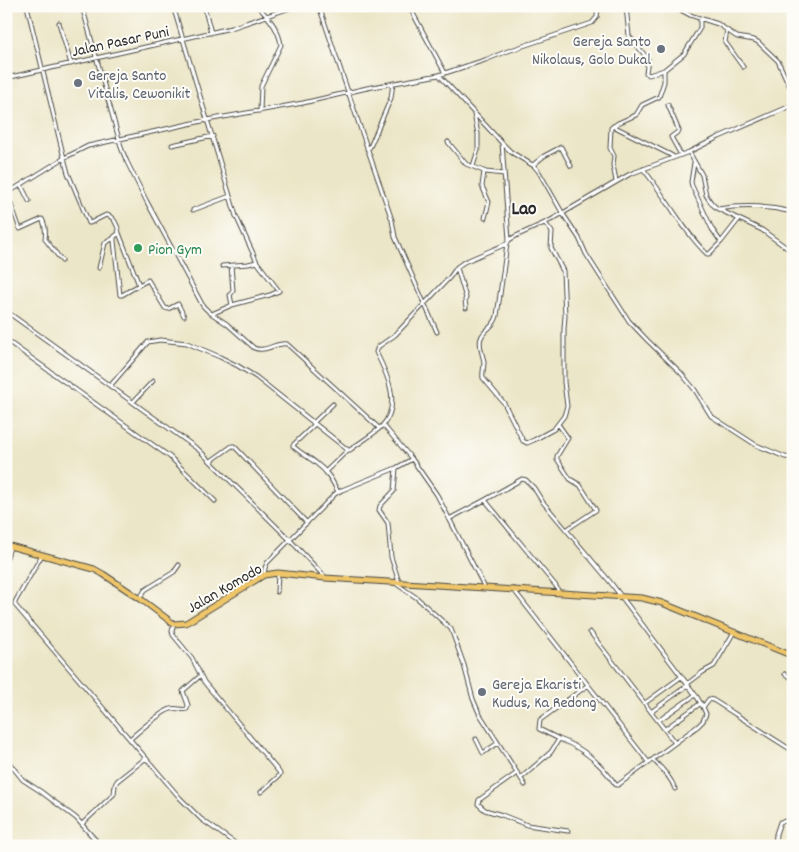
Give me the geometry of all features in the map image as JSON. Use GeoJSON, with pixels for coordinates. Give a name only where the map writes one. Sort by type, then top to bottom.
{"type":"FeatureCollection","features":[{"type":"Feature","properties":{"kind":"highway","name":"Jalan Komodo"},"geometry":{"type":"LineString","coordinates":[[8,545],[99,571],[174,624],[183,624],[190,621],[264,575],[278,573],[325,578],[638,597],[650,599],[793,656]]}},
{"type":"Feature","properties":{"kind":"street"},"geometry":{"type":"LineString","coordinates":[[6,8],[12,6]]}},
{"type":"Feature","properties":{"kind":"street"},"geometry":{"type":"LineString","coordinates":[[27,6],[68,173],[89,223],[102,217],[109,216],[113,219],[139,285]]}},
{"type":"Feature","properties":{"kind":"street"},"geometry":{"type":"LineString","coordinates":[[82,6],[127,162],[203,306],[210,312],[215,313],[254,348],[263,350],[287,344],[379,428]]}},
{"type":"Feature","properties":{"kind":"street"},"geometry":{"type":"LineString","coordinates":[[172,6],[236,216],[257,262],[279,291],[248,302],[232,305],[215,313]]}},
{"type":"Feature","properties":{"kind":"street"},"geometry":{"type":"LineString","coordinates":[[204,6],[211,33]]}},
{"type":"Feature","properties":{"kind":"street"},"geometry":{"type":"LineString","coordinates":[[258,6],[276,28],[281,45],[260,86],[260,110]]}},
{"type":"Feature","properties":{"kind":"street","name":"Jalan Pasar Puni"},"geometry":{"type":"LineString","coordinates":[[6,77],[183,40],[231,28],[296,6]]}},
{"type":"Feature","properties":{"kind":"street"},"geometry":{"type":"LineString","coordinates":[[319,6],[392,220],[397,242],[437,332]]}},
{"type":"Feature","properties":{"kind":"street"},"geometry":{"type":"LineString","coordinates":[[409,6],[445,73]]}},
{"type":"Feature","properties":{"kind":"street"},"geometry":{"type":"LineString","coordinates":[[62,262],[46,240],[45,224],[42,219],[20,228],[7,194],[64,158],[88,146],[207,120],[439,75],[592,23],[597,17],[598,6]]}},
{"type":"Feature","properties":{"kind":"street"},"geometry":{"type":"LineString","coordinates":[[626,6],[629,35],[648,59],[647,74],[650,75],[664,70],[685,52],[700,28],[700,18]]}},
{"type":"Feature","properties":{"kind":"street"},"geometry":{"type":"LineString","coordinates":[[673,6],[690,15],[714,21],[737,37],[756,41],[773,56],[780,66],[793,94]]}},
{"type":"Feature","properties":{"kind":"street"},"geometry":{"type":"LineString","coordinates":[[59,22],[70,64]]}},
{"type":"Feature","properties":{"kind":"street"},"geometry":{"type":"LineString","coordinates":[[6,29],[8,37]]}},
{"type":"Feature","properties":{"kind":"street"},"geometry":{"type":"LineString","coordinates":[[727,30],[725,42],[743,67]]}},
{"type":"Feature","properties":{"kind":"street"},"geometry":{"type":"LineString","coordinates":[[616,181],[613,164],[614,156],[610,148],[611,128],[636,115],[642,105],[658,98],[664,82],[664,70]]}},
{"type":"Feature","properties":{"kind":"street"},"geometry":{"type":"LineString","coordinates":[[439,75],[511,152],[533,165],[539,172],[579,238],[586,254],[629,321],[681,373],[695,390],[711,416],[756,445],[785,457],[793,458]]}},
{"type":"Feature","properties":{"kind":"street"},"geometry":{"type":"LineString","coordinates":[[367,149],[370,147],[391,96],[393,83]]}},
{"type":"Feature","properties":{"kind":"street"},"geometry":{"type":"LineString","coordinates":[[668,105],[678,131],[671,137],[681,155]]}},
{"type":"Feature","properties":{"kind":"street"},"geometry":{"type":"LineString","coordinates":[[326,471],[348,450],[352,449],[383,425],[390,408],[392,397],[388,379],[376,349],[395,335],[450,277],[457,267],[563,214],[630,174],[689,152],[719,136],[793,105]]}},
{"type":"Feature","properties":{"kind":"street"},"geometry":{"type":"LineString","coordinates":[[473,167],[478,150],[478,135],[474,113]]}},
{"type":"Feature","properties":{"kind":"street"},"geometry":{"type":"LineString","coordinates":[[613,126],[674,157]]}},
{"type":"Feature","properties":{"kind":"street"},"geometry":{"type":"LineString","coordinates":[[172,145],[213,136]]}},
{"type":"Feature","properties":{"kind":"street"},"geometry":{"type":"LineString","coordinates":[[448,142],[463,160],[473,167],[484,172],[504,174]]}},
{"type":"Feature","properties":{"kind":"street"},"geometry":{"type":"LineString","coordinates":[[502,143],[508,242],[497,316],[494,325],[480,339],[484,364],[483,376],[504,403],[524,442],[527,443],[559,426],[567,406],[564,382],[564,271],[551,248],[552,232],[545,223]]}},
{"type":"Feature","properties":{"kind":"street"},"geometry":{"type":"LineString","coordinates":[[533,165],[561,147],[571,166]]}},
{"type":"Feature","properties":{"kind":"street"},"geometry":{"type":"LineString","coordinates":[[689,152],[702,175],[706,195],[712,204],[718,209],[762,230],[787,248],[793,246]]}},
{"type":"Feature","properties":{"kind":"street"},"geometry":{"type":"LineString","coordinates":[[694,163],[692,186],[712,229],[721,242]]}},
{"type":"Feature","properties":{"kind":"street"},"geometry":{"type":"LineString","coordinates":[[643,169],[706,253],[709,254],[721,242],[739,219]]}},
{"type":"Feature","properties":{"kind":"street"},"geometry":{"type":"LineString","coordinates":[[484,172],[483,187],[489,202],[485,218]]}},
{"type":"Feature","properties":{"kind":"street"},"geometry":{"type":"LineString","coordinates":[[21,185],[30,201]]}},
{"type":"Feature","properties":{"kind":"street"},"geometry":{"type":"LineString","coordinates":[[193,210],[230,196]]}},
{"type":"Feature","properties":{"kind":"street"},"geometry":{"type":"LineString","coordinates":[[718,209],[750,206],[793,212]]}},
{"type":"Feature","properties":{"kind":"street"},"geometry":{"type":"LineString","coordinates":[[99,268],[105,243],[119,234]]}},
{"type":"Feature","properties":{"kind":"street"},"geometry":{"type":"LineString","coordinates":[[114,238],[120,295],[122,296],[148,280],[165,308],[168,309],[178,304],[184,316]]}},
{"type":"Feature","properties":{"kind":"street"},"geometry":{"type":"LineString","coordinates":[[222,266],[257,262]]}},
{"type":"Feature","properties":{"kind":"street"},"geometry":{"type":"LineString","coordinates":[[231,265],[233,291],[230,295],[232,305]]}},
{"type":"Feature","properties":{"kind":"street"},"geometry":{"type":"LineString","coordinates":[[457,267],[466,298],[466,308]]}},
{"type":"Feature","properties":{"kind":"street"},"geometry":{"type":"LineString","coordinates":[[6,311],[194,445],[290,540],[325,578]]}},
{"type":"Feature","properties":{"kind":"street"},"geometry":{"type":"LineString","coordinates":[[6,340],[170,457],[215,501]]}},
{"type":"Feature","properties":{"kind":"street"},"geometry":{"type":"LineString","coordinates":[[110,386],[148,342],[160,340],[187,343],[220,357],[256,377],[348,450]]}},
{"type":"Feature","properties":{"kind":"street"},"geometry":{"type":"LineString","coordinates":[[133,402],[153,381]]}},
{"type":"Feature","properties":{"kind":"street"},"geometry":{"type":"LineString","coordinates":[[334,404],[293,446],[326,471],[338,492]]}},
{"type":"Feature","properties":{"kind":"street"},"geometry":{"type":"LineString","coordinates":[[383,425],[412,459],[437,495],[485,588]]}},
{"type":"Feature","properties":{"kind":"street"},"geometry":{"type":"LineString","coordinates":[[559,426],[566,434],[568,440],[557,459],[570,479],[580,485],[596,510],[566,530]]}},
{"type":"Feature","properties":{"kind":"street"},"geometry":{"type":"LineString","coordinates":[[211,461],[234,446],[308,523]]}},
{"type":"Feature","properties":{"kind":"street"},"geometry":{"type":"LineString","coordinates":[[264,575],[267,563],[308,523],[333,495],[396,468],[412,459]]}},
{"type":"Feature","properties":{"kind":"street"},"geometry":{"type":"LineString","coordinates":[[396,468],[394,491],[380,506],[379,510],[388,523],[391,557],[399,582]]}},
{"type":"Feature","properties":{"kind":"street"},"geometry":{"type":"LineString","coordinates":[[449,519],[524,479],[534,488],[542,501],[606,577],[695,695],[706,714],[703,721],[617,785],[601,766],[577,748],[539,729],[540,720],[588,685]]}},
{"type":"Feature","properties":{"kind":"street"},"geometry":{"type":"LineString","coordinates":[[485,500],[556,586],[559,593]]}},
{"type":"Feature","properties":{"kind":"street"},"geometry":{"type":"LineString","coordinates":[[6,560],[8,545]]}},
{"type":"Feature","properties":{"kind":"street"},"geometry":{"type":"LineString","coordinates":[[42,554],[15,602],[15,606],[180,798],[201,819],[239,846]]}},
{"type":"Feature","properties":{"kind":"street"},"geometry":{"type":"LineString","coordinates":[[139,598],[145,590],[174,572],[179,565]]}},
{"type":"Feature","properties":{"kind":"street"},"geometry":{"type":"LineString","coordinates":[[277,592],[278,573]]}},
{"type":"Feature","properties":{"kind":"street"},"geometry":{"type":"LineString","coordinates":[[392,582],[417,598],[451,629],[479,713],[525,785]]}},
{"type":"Feature","properties":{"kind":"street"},"geometry":{"type":"LineString","coordinates":[[513,589],[648,763]]}},
{"type":"Feature","properties":{"kind":"street"},"geometry":{"type":"LineString","coordinates":[[174,624],[172,633],[192,658],[204,682],[279,772],[278,777],[261,792]]}},
{"type":"Feature","properties":{"kind":"street"},"geometry":{"type":"LineString","coordinates":[[590,632],[675,743]]}},
{"type":"Feature","properties":{"kind":"street"},"geometry":{"type":"LineString","coordinates":[[651,712],[714,666],[734,632]]}},
{"type":"Feature","properties":{"kind":"street"},"geometry":{"type":"LineString","coordinates":[[785,674],[793,679]]}},
{"type":"Feature","properties":{"kind":"street"},"geometry":{"type":"LineString","coordinates":[[130,739],[166,710],[175,708],[187,709],[188,704],[183,691],[200,676]]}},
{"type":"Feature","properties":{"kind":"street"},"geometry":{"type":"LineString","coordinates":[[645,703],[681,677]]}},
{"type":"Feature","properties":{"kind":"street"},"geometry":{"type":"LineString","coordinates":[[658,721],[695,695]]}},
{"type":"Feature","properties":{"kind":"street"},"geometry":{"type":"LineString","coordinates":[[665,730],[709,699],[793,751]]}},
{"type":"Feature","properties":{"kind":"street"},"geometry":{"type":"LineString","coordinates":[[476,739],[483,753],[498,743]]}},
{"type":"Feature","properties":{"kind":"street"},"geometry":{"type":"LineString","coordinates":[[521,778],[554,749],[558,739]]}},
{"type":"Feature","properties":{"kind":"street"},"geometry":{"type":"LineString","coordinates":[[82,824],[114,794],[115,783],[146,758]]}},
{"type":"Feature","properties":{"kind":"street"},"geometry":{"type":"LineString","coordinates":[[6,759],[23,780],[76,818],[101,846]]}},
{"type":"Feature","properties":{"kind":"street"},"geometry":{"type":"LineString","coordinates":[[653,760],[664,770],[673,782],[675,789]]}},
{"type":"Feature","properties":{"kind":"street"},"geometry":{"type":"LineString","coordinates":[[517,773],[478,802],[478,804],[487,811],[527,825],[568,831]]}},
{"type":"Feature","properties":{"kind":"street"},"geometry":{"type":"LineString","coordinates":[[775,846],[780,822],[793,820]]}},
{"type":"Feature","properties":{"kind":"street"},"geometry":{"type":"LineString","coordinates":[[87,846],[95,839]]}},
{"type":"Feature","properties":{"kind":"place","name":"Gereja Santo Nikolaus, Golo Dukal"},"geometry":{"type":"Point","coordinates":[661,49]}},
{"type":"Feature","properties":{"kind":"place","name":"Gereja Santo Vitalis, Cewonikit"},"geometry":{"type":"Point","coordinates":[78,83]}},
{"type":"Feature","properties":{"kind":"place","name":"Pion Gym"},"geometry":{"type":"Point","coordinates":[138,248]}},
{"type":"Feature","properties":{"kind":"place","name":"Gereja Ekaristi Kudus, Ka Redong"},"geometry":{"type":"Point","coordinates":[482,692]}},
{"type":"Feature","properties":{"kind":"district","name":"Lao"},"geometry":{"type":"Point","coordinates":[524,207]}}]}
